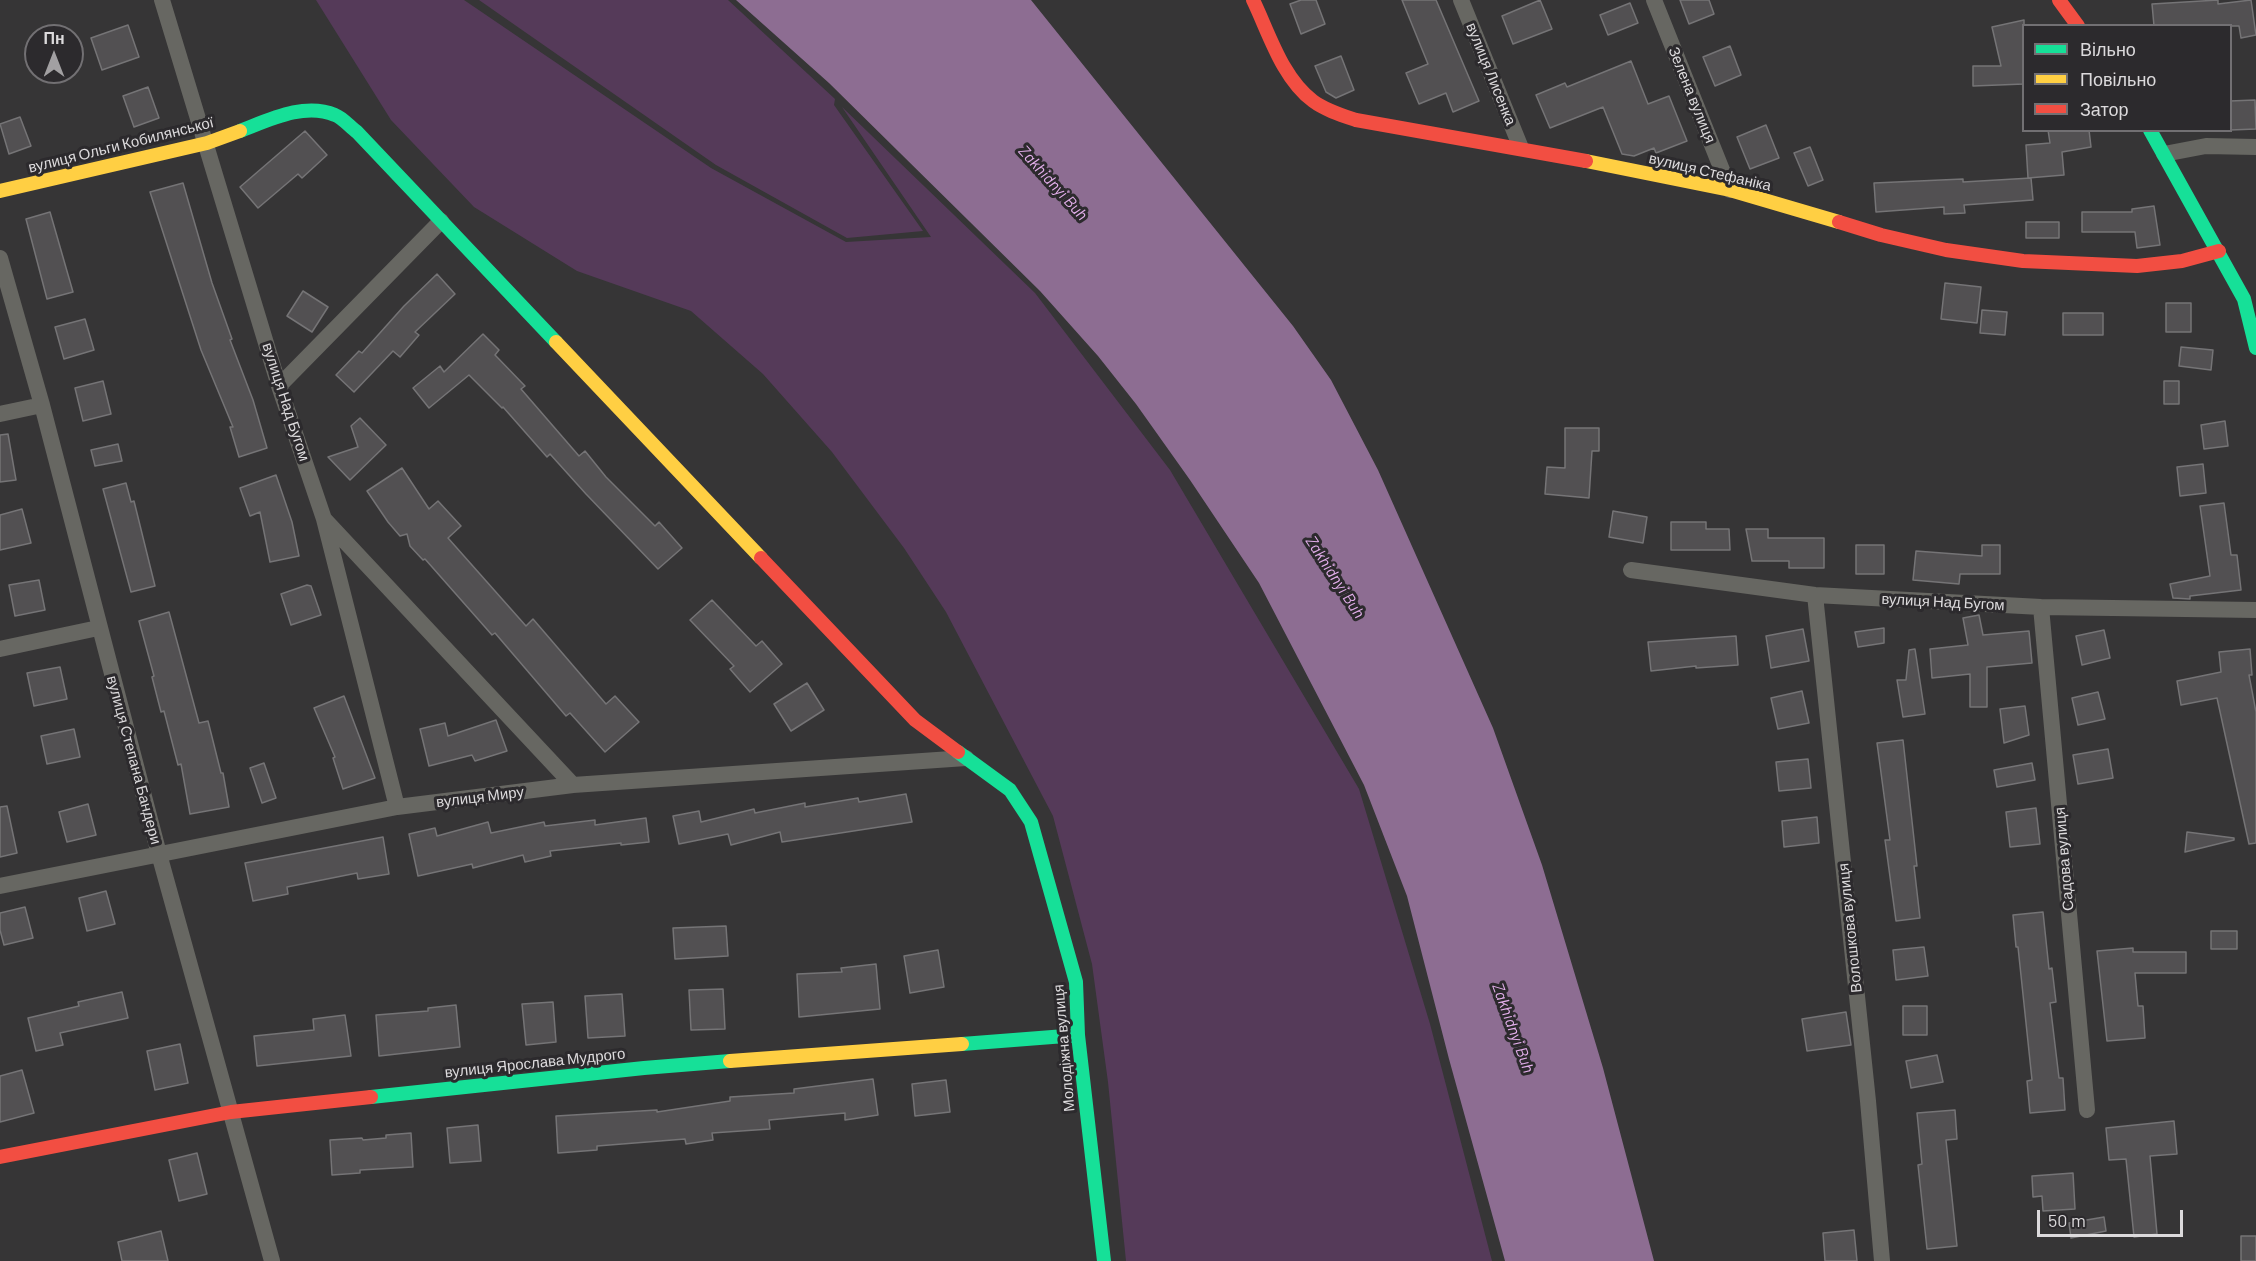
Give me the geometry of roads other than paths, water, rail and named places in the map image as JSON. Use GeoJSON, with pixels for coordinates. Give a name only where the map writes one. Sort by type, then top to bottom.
{"type":"FeatureCollection","features":[{"type":"Feature","properties":{"kind":"street","name":"вулиця Над Бугом"},"geometry":{"type":"LineString","coordinates":[[162,0],[279,386],[324,519],[397,807]]}},
{"type":"Feature","properties":{"kind":"street","name":"вулиця Стефаніка"},"geometry":{"type":"LineString","coordinates":[[1253,0],[1287,68],[1311,100],[1356,120],[1521,148],[1731,190],[1913,243],[1946,250],[2024,261],[2137,266],[2182,261],[2219,251]]}},
{"type":"Feature","properties":{"kind":"street","name":"вулиця Лисенка"},"geometry":{"type":"LineString","coordinates":[[1461,0],[1521,148]]}},
{"type":"Feature","properties":{"kind":"street","name":"Зелена вулиця"},"geometry":{"type":"LineString","coordinates":[[1654,0],[1731,190]]}},
{"type":"Feature","properties":{"kind":"street"},"geometry":{"type":"LineString","coordinates":[[2059,0],[2077,24]]}},
{"type":"Feature","properties":{"kind":"street","name":"вулиця Ольги Кобилянської"},"geometry":{"type":"LineString","coordinates":[[0,191],[207,143],[282,115],[312,110],[336,115],[357,132],[441,221]]}},
{"type":"Feature","properties":{"kind":"street"},"geometry":{"type":"LineString","coordinates":[[2151,132],[2250,301],[2256,348]]}},
{"type":"Feature","properties":{"kind":"street"},"geometry":{"type":"LineString","coordinates":[[2164,154],[2206,146],[2256,147]]}},
{"type":"Feature","properties":{"kind":"street"},"geometry":{"type":"LineString","coordinates":[[279,386],[441,221]]}},
{"type":"Feature","properties":{"kind":"street","name":"Молодіжна вулиця"},"geometry":{"type":"LineString","coordinates":[[441,221],[915,720],[1010,790],[1031,822],[1076,982],[1078,1035],[1104,1261]]}},
{"type":"Feature","properties":{"kind":"street","name":"вулиця Степана Бандери"},"geometry":{"type":"LineString","coordinates":[[0,258],[42,405],[98,628],[159,854],[272,1261]]}},
{"type":"Feature","properties":{"kind":"street"},"geometry":{"type":"LineString","coordinates":[[0,414],[42,405]]}},
{"type":"Feature","properties":{"kind":"street"},"geometry":{"type":"LineString","coordinates":[[324,519],[573,785]]}},
{"type":"Feature","properties":{"kind":"street","name":"вулиця Над Бугом"},"geometry":{"type":"LineString","coordinates":[[1631,570],[1815,595],[2041,608],[2256,610]]}},
{"type":"Feature","properties":{"kind":"street","name":"Волошкова вулиця"},"geometry":{"type":"LineString","coordinates":[[1815,595],[1868,1101],[1882,1261]]}},
{"type":"Feature","properties":{"kind":"street","name":"Садова вулиця"},"geometry":{"type":"LineString","coordinates":[[2041,608],[2087,1110]]}},
{"type":"Feature","properties":{"kind":"street"},"geometry":{"type":"LineString","coordinates":[[0,649],[98,628]]}},
{"type":"Feature","properties":{"kind":"street","name":"вулиця Миру"},"geometry":{"type":"LineString","coordinates":[[0,886],[397,807],[573,785],[966,758]]}},
{"type":"Feature","properties":{"kind":"street","name":"вулиця Ярослава Мудрого"},"geometry":{"type":"LineString","coordinates":[[0,1157],[231,1112],[644,1068],[1078,1035]]}},
{"type":"Feature","properties":{"kind":"water","name":"Zakhidnyi Buh"},"geometry":{"type":"Polygon","coordinates":[[[736,0],[1031,0],[1293,326],[1331,380],[1378,470],[1493,728],[1542,865],[1603,1068],[1654,1261],[1505,1261],[1407,896],[1364,785],[1259,583],[1136,404],[1098,356],[1040,291],[829,83],[736,0]]]}}]}
